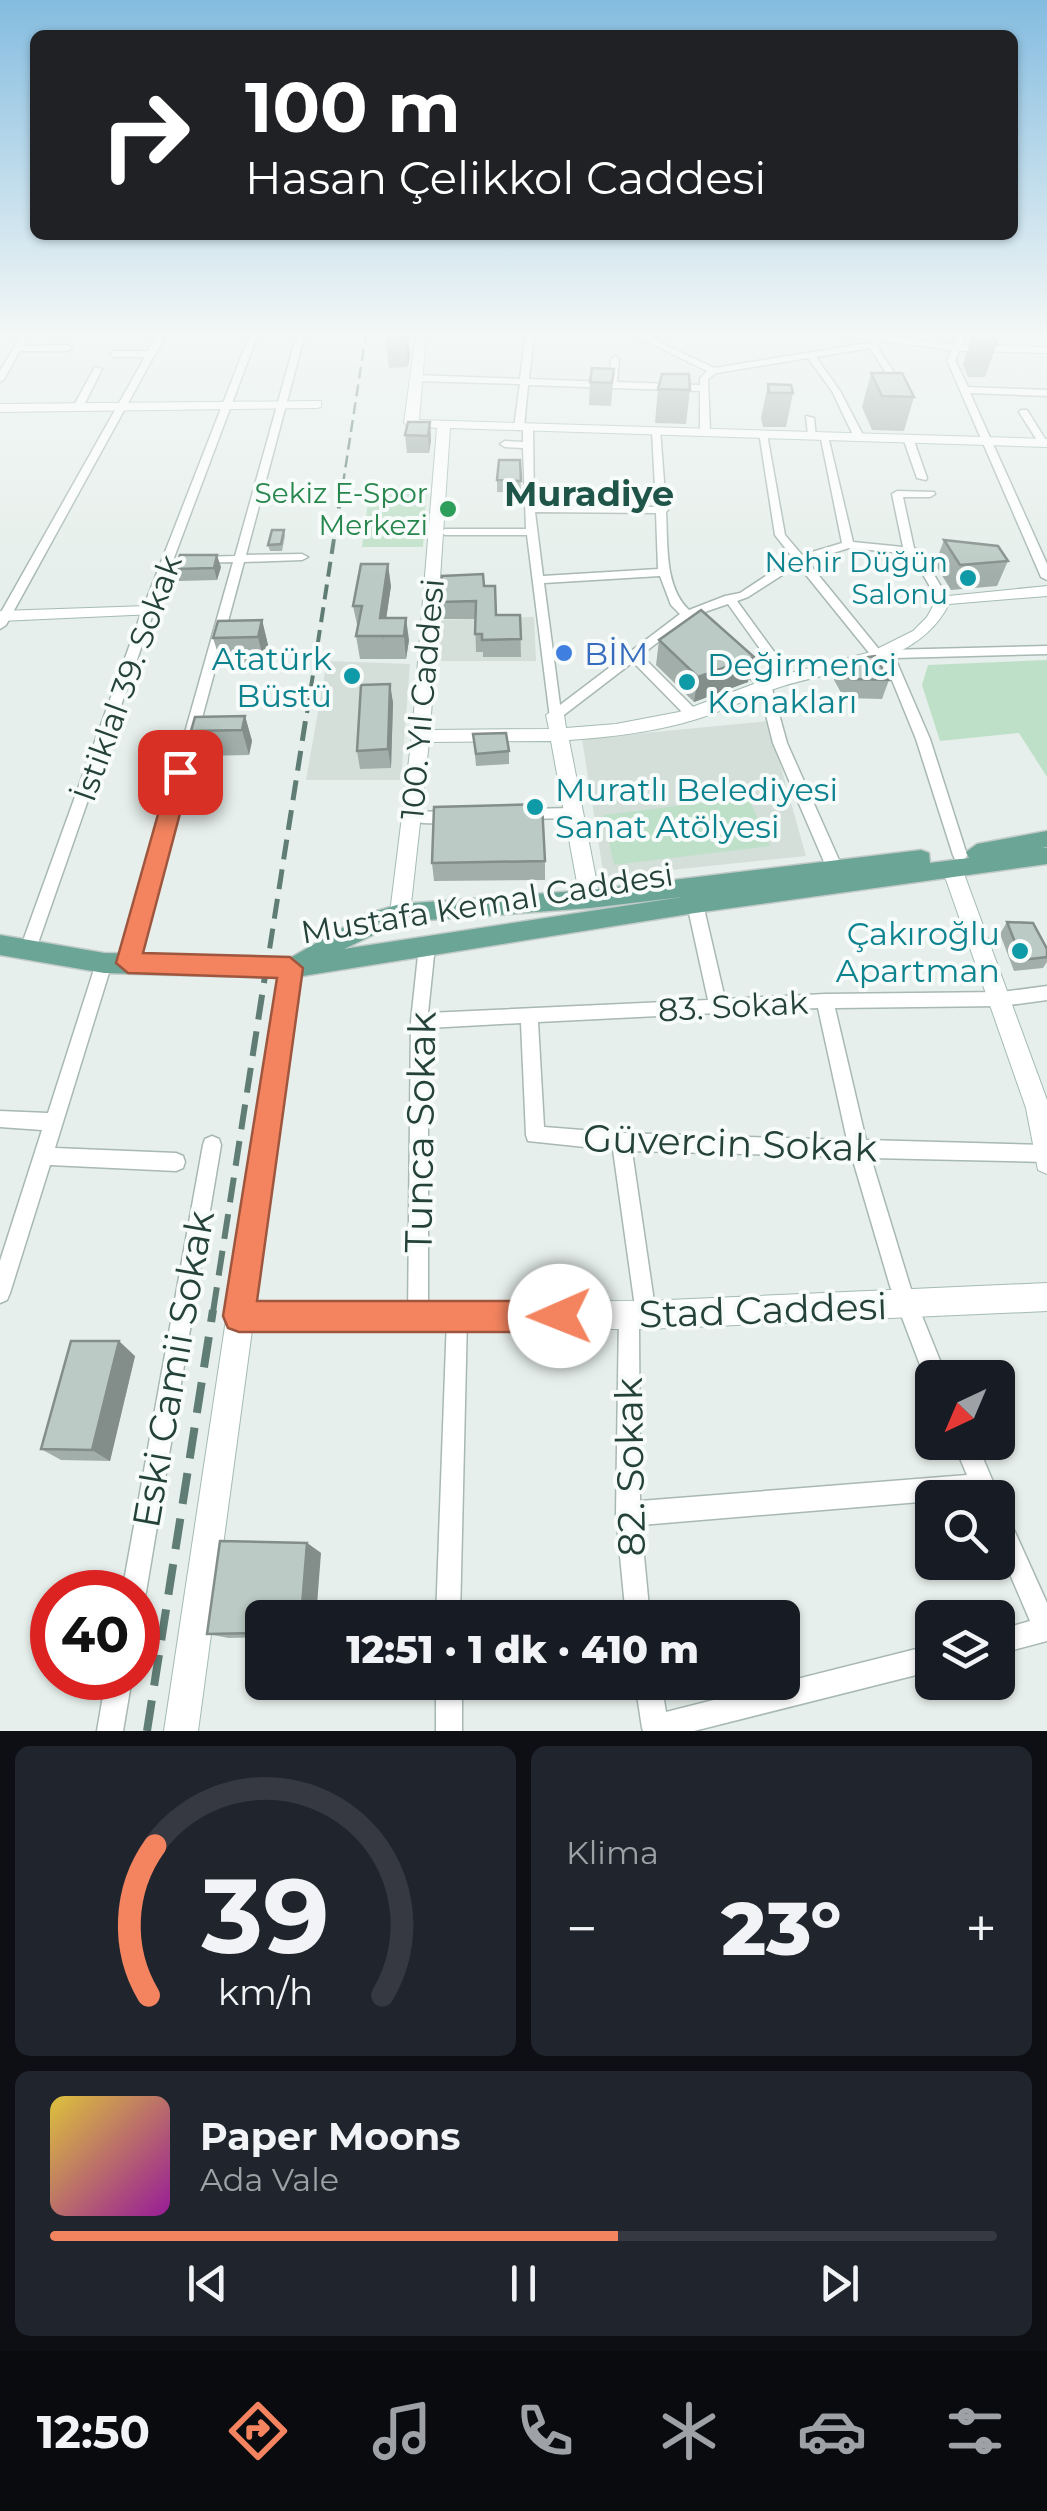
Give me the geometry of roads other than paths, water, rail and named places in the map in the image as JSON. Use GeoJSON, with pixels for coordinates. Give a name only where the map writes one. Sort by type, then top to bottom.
{"type":"FeatureCollection","features":[{"type":"Feature","properties":{"kind":"main road","name":"Mustafa Kemal Caddesi"},"geometry":{"type":"LineString","coordinates":[[290,968],[957,863],[1047,839]]}},
{"type":"Feature","properties":{"kind":"main road","name":"Mustafa Kemal Caddesi"},"geometry":{"type":"LineString","coordinates":[[290,968],[375,922],[410,913],[590,899],[835,869],[1047,856]]}},
{"type":"Feature","properties":{"kind":"main road"},"geometry":{"type":"LineString","coordinates":[[410,913],[427,946]]}},
{"type":"Feature","properties":{"kind":"main road"},"geometry":{"type":"LineString","coordinates":[[375,922],[372,938],[377,953]]}},
{"type":"Feature","properties":{"kind":"main road"},"geometry":{"type":"LineString","coordinates":[[0,945],[116,963],[290,968]]}},
{"type":"Feature","properties":{"kind":"street"},"geometry":{"type":"LineString","coordinates":[[2,619],[119,415]]}},
{"type":"Feature","properties":{"kind":"street","name":"İstiklal 39. Sokak"},"geometry":{"type":"LineString","coordinates":[[27,952],[148,611],[226,415]]}},
{"type":"Feature","properties":{"kind":"street"},"geometry":{"type":"LineString","coordinates":[[0,1293],[52,1122],[116,963],[279,415]]}},
{"type":"Feature","properties":{"kind":"street"},"geometry":{"type":"LineString","coordinates":[[411,415],[410,421],[443,430],[524,428],[1045,443]]}},
{"type":"Feature","properties":{"kind":"street"},"geometry":{"type":"LineString","coordinates":[[523,415],[530,510],[556,725],[590,899]]}},
{"type":"Feature","properties":{"kind":"street"},"geometry":{"type":"LineString","coordinates":[[704,415],[705,432]]}},
{"type":"Feature","properties":{"kind":"street"},"geometry":{"type":"LineString","coordinates":[[848,415],[859,437]]}},
{"type":"Feature","properties":{"kind":"street"},"geometry":{"type":"LineString","coordinates":[[974,415],[1047,577]]}},
{"type":"Feature","properties":{"kind":"street"},"geometry":{"type":"LineString","coordinates":[[1026,415],[1045,443]]}},
{"type":"Feature","properties":{"kind":"street"},"geometry":{"type":"LineString","coordinates":[[809,418],[818,435],[848,545]]}},
{"type":"Feature","properties":{"kind":"street","name":"100. Yıl Caddesi"},"geometry":{"type":"LineString","coordinates":[[410,913],[413,817],[443,430]]}},
{"type":"Feature","properties":{"kind":"street"},"geometry":{"type":"LineString","coordinates":[[658,431],[664,572],[677,605],[714,638]]}},
{"type":"Feature","properties":{"kind":"street"},"geometry":{"type":"LineString","coordinates":[[762,434],[780,535],[882,655],[923,738],[957,863],[1043,1108],[1046,1158]]}},
{"type":"Feature","properties":{"kind":"street"},"geometry":{"type":"LineString","coordinates":[[908,438],[922,478]]}},
{"type":"Feature","properties":{"kind":"street"},"geometry":{"type":"LineString","coordinates":[[504,444],[528,445]]}},
{"type":"Feature","properties":{"kind":"street"},"geometry":{"type":"LineString","coordinates":[[930,494],[897,494],[912,550],[943,600]]}},
{"type":"Feature","properties":{"kind":"street"},"geometry":{"type":"LineString","coordinates":[[530,510],[663,510]]}},
{"type":"Feature","properties":{"kind":"street"},"geometry":{"type":"LineString","coordinates":[[444,532],[533,532]]}},
{"type":"Feature","properties":{"kind":"street"},"geometry":{"type":"LineString","coordinates":[[556,725],[634,655],[688,614],[744,595],[798,560],[848,545],[912,550]]}},
{"type":"Feature","properties":{"kind":"street"},"geometry":{"type":"LineString","coordinates":[[170,560],[302,557]]}},
{"type":"Feature","properties":{"kind":"street"},"geometry":{"type":"LineString","coordinates":[[540,580],[664,572]]}},
{"type":"Feature","properties":{"kind":"street"},"geometry":{"type":"LineString","coordinates":[[943,600],[1047,591]]}},
{"type":"Feature","properties":{"kind":"street"},"geometry":{"type":"LineString","coordinates":[[729,598],[787,678]]}},
{"type":"Feature","properties":{"kind":"street"},"geometry":{"type":"LineString","coordinates":[[882,655],[938,615],[943,600]]}},
{"type":"Feature","properties":{"kind":"street"},"geometry":{"type":"LineString","coordinates":[[2,619],[148,611]]}},
{"type":"Feature","properties":{"kind":"street"},"geometry":{"type":"LineString","coordinates":[[726,650],[765,685],[780,743],[835,869]]}},
{"type":"Feature","properties":{"kind":"street"},"geometry":{"type":"LineString","coordinates":[[421,736],[692,714],[787,678],[882,655],[1047,650]]}},
{"type":"Feature","properties":{"kind":"street"},"geometry":{"type":"LineString","coordinates":[[634,655],[692,714]]}},
{"type":"Feature","properties":{"kind":"street"},"geometry":{"type":"LineString","coordinates":[[502,815],[572,813]]}},
{"type":"Feature","properties":{"kind":"street"},"geometry":{"type":"LineString","coordinates":[[413,817],[464,816]]}},
{"type":"Feature","properties":{"kind":"street"},"geometry":{"type":"LineString","coordinates":[[695,904],[718,1006]]}},
{"type":"Feature","properties":{"kind":"street","name":"Tunca Sokak"},"geometry":{"type":"LineString","coordinates":[[418,1318],[419,1021],[427,946]]}},
{"type":"Feature","properties":{"kind":"street"},"geometry":{"type":"LineString","coordinates":[[182,1731],[290,968]]}},
{"type":"Feature","properties":{"kind":"street","name":"83. Sokak"},"geometry":{"type":"LineString","coordinates":[[419,1021],[826,1001],[1002,999],[1047,993]]}},
{"type":"Feature","properties":{"kind":"street"},"geometry":{"type":"LineString","coordinates":[[826,1001],[856,1148],[904,1304],[928,1360]]}},
{"type":"Feature","properties":{"kind":"street","name":"Güvercin Sokak"},"geometry":{"type":"LineString","coordinates":[[529,1016],[535,1134],[621,1142],[1046,1158]]}},
{"type":"Feature","properties":{"kind":"street"},"geometry":{"type":"LineString","coordinates":[[0,1119],[52,1122]]}},
{"type":"Feature","properties":{"kind":"street","name":"82. Sokak"},"geometry":{"type":"LineString","coordinates":[[621,1142],[637,1315],[628,1514],[636,1600]]}},
{"type":"Feature","properties":{"kind":"street","name":"Eski Camii Sokak"},"geometry":{"type":"LineString","coordinates":[[138,1570],[212,1145]]}},
{"type":"Feature","properties":{"kind":"street"},"geometry":{"type":"LineString","coordinates":[[42,1156],[176,1162]]}},
{"type":"Feature","properties":{"kind":"street","name":"Stad Caddesi"},"geometry":{"type":"LineString","coordinates":[[239,1316],[637,1315],[1047,1297]]}},
{"type":"Feature","properties":{"kind":"street"},"geometry":{"type":"LineString","coordinates":[[449,1600],[457,1318]]}},
{"type":"Feature","properties":{"kind":"street"},"geometry":{"type":"LineString","coordinates":[[628,1514],[915,1496]]}},
{"type":"Feature","properties":{"kind":"street"},"geometry":{"type":"LineString","coordinates":[[1015,1559],[1046,1629],[1015,1637]]}},
{"type":"Feature","properties":{"kind":"street"},"geometry":{"type":"LineString","coordinates":[[651,1700],[655,1730],[915,1662]]}},
{"type":"Feature","properties":{"kind":"street"},"geometry":{"type":"LineString","coordinates":[[110,1731],[115,1700]]}},
{"type":"Feature","properties":{"kind":"street"},"geometry":{"type":"LineString","coordinates":[[448,1700],[449,1731]]}},
{"type":"Feature","properties":{"kind":"railway"},"geometry":{"type":"LineString","coordinates":[[340,503],[354,415]]}},
{"type":"Feature","properties":{"kind":"railway"},"geometry":{"type":"LineString","coordinates":[[307,713],[340,500]]}},
{"type":"Feature","properties":{"kind":"railway"},"geometry":{"type":"LineString","coordinates":[[265,978],[307,711]]}},
{"type":"Feature","properties":{"kind":"railway"},"geometry":{"type":"LineString","coordinates":[[213,1312],[265,976]]}},
{"type":"Feature","properties":{"kind":"railway"},"geometry":{"type":"LineString","coordinates":[[147,1731],[213,1310]]}},
{"type":"Feature","properties":{"kind":"place","name":"Sekiz E-Spor Merkezi"},"geometry":{"type":"Point","coordinates":[448,509]}},
{"type":"Feature","properties":{"kind":"place","name":"Nehir Düğün Salonu"},"geometry":{"type":"Point","coordinates":[968,578]}},
{"type":"Feature","properties":{"kind":"place","name":"BİM"},"geometry":{"type":"Point","coordinates":[564,653]}},
{"type":"Feature","properties":{"kind":"place","name":"Atatürk Büstü"},"geometry":{"type":"Point","coordinates":[352,676]}},
{"type":"Feature","properties":{"kind":"place","name":"Değirmenci Konakları"},"geometry":{"type":"Point","coordinates":[687,682]}},
{"type":"Feature","properties":{"kind":"place","name":"Muratlı Belediyesi Sanat Atölyesi"},"geometry":{"type":"Point","coordinates":[535,807]}},
{"type":"Feature","properties":{"kind":"place","name":"Çakıroğlu Apartman"},"geometry":{"type":"Point","coordinates":[1020,951]}},
{"type":"Feature","properties":{"kind":"district","name":"Muradiye"},"geometry":{"type":"Point","coordinates":[589,493]}}]}
